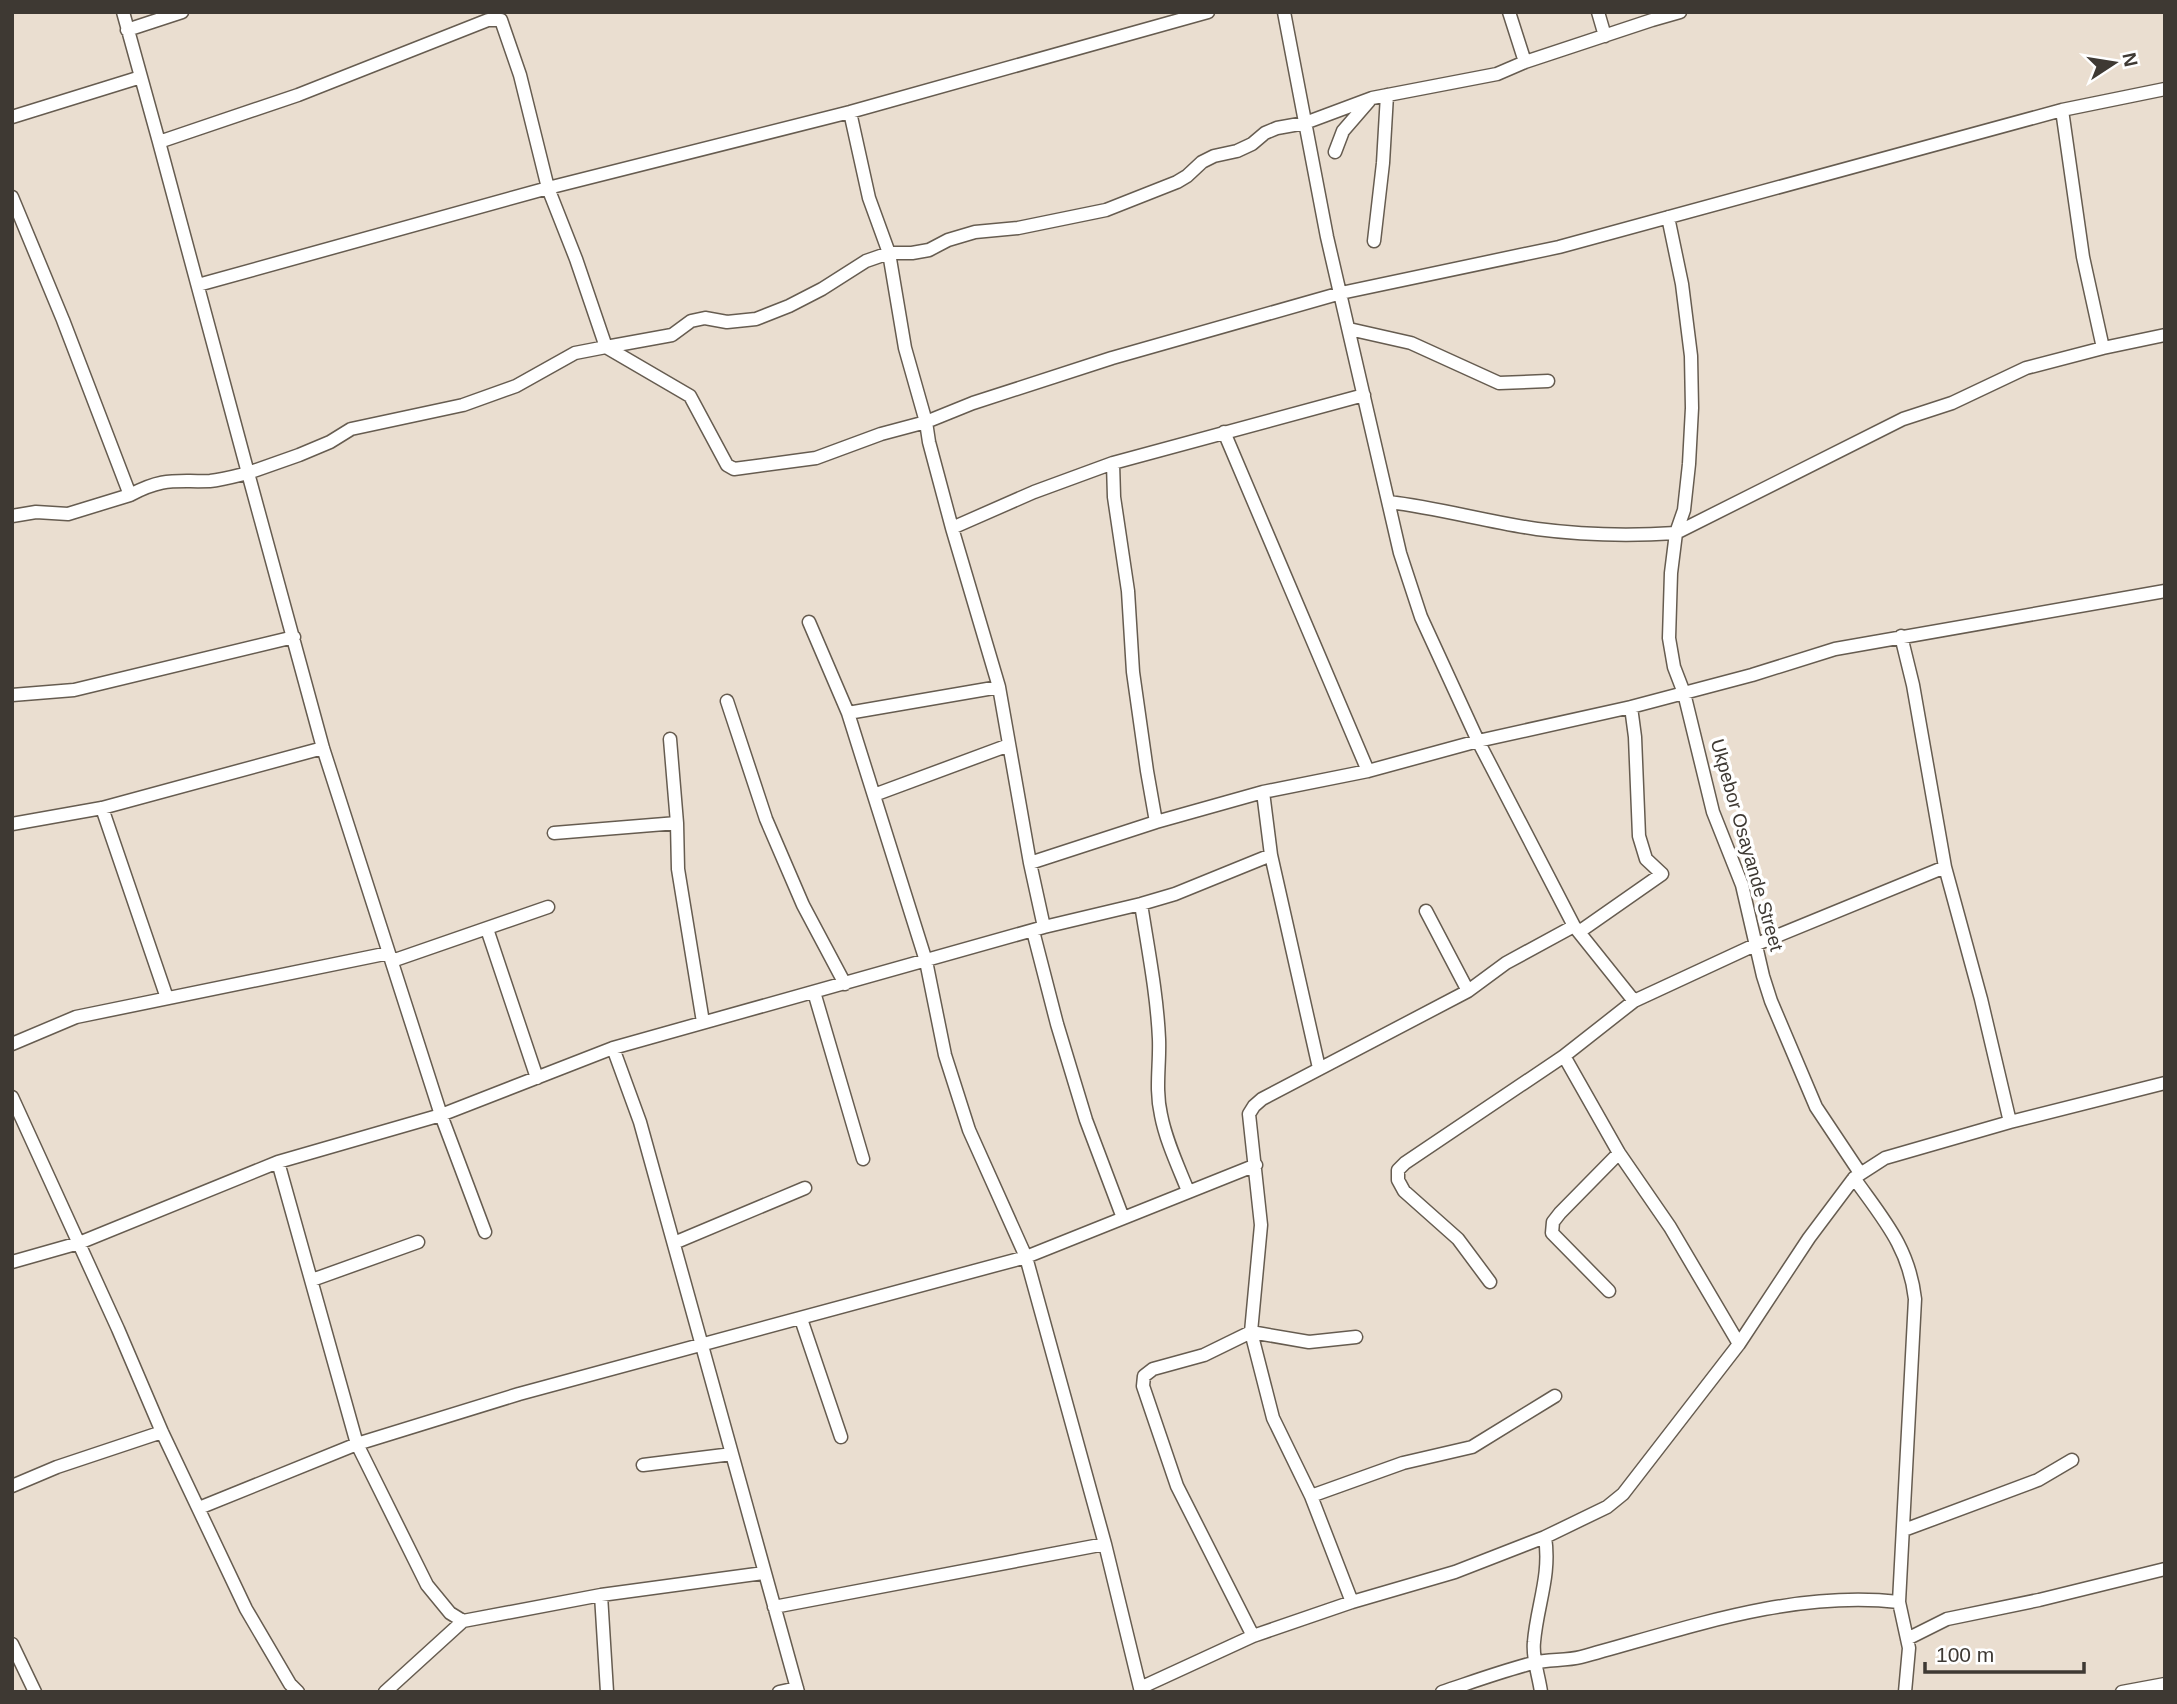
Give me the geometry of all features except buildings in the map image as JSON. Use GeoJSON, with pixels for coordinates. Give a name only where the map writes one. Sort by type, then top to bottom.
{"type":"FeatureCollection","features":[{"type":"Feature","properties":{"kind":"street"},"geometry":{"type":"LineString","coordinates":[[122,12],[323,748],[441,1115],[485,1232]]}},
{"type":"Feature","properties":{"kind":"street"},"geometry":{"type":"LineString","coordinates":[[128,30],[182,12]]}},
{"type":"Feature","properties":{"kind":"street"},"geometry":{"type":"LineString","coordinates":[[198,285],[548,188],[850,112],[1208,12]]}},
{"type":"Feature","properties":{"kind":"street"},"geometry":{"type":"LineString","coordinates":[[1284,12],[1327,237],[1409,586],[1478,741],[1577,929],[1634,1001]]}},
{"type":"Feature","properties":{"kind":"street"},"geometry":{"type":"LineString","coordinates":[[1509,12],[1525,62]]}},
{"type":"Feature","properties":{"kind":"street"},"geometry":{"type":"LineString","coordinates":[[1598,12],[1605,36]]}},
{"type":"Feature","properties":{"kind":"street"},"geometry":{"type":"LineString","coordinates":[[12,516],[36,512],[68,513],[173,479],[212,481],[248,473],[310,451],[351,429],[463,405],[516,386],[575,353],[672,335],[691,321],[705,318],[727,322],[756,318],[789,306],[866,261],[889,253],[929,250],[948,240],[975,232],[1018,228],[1106,210],[1177,182],[1202,162],[1245,148],[1265,133],[1305,123],[1372,98],[1497,74],[1525,62],[1680,12]]}},
{"type":"Feature","properties":{"kind":"street"},"geometry":{"type":"LineString","coordinates":[[159,142],[299,95],[486,16],[501,20],[520,75],[548,188],[606,347],[690,396],[727,465],[734,469],[816,458],[1112,358],[1341,293],[1559,247],[2062,110],[2165,89]]}},
{"type":"Feature","properties":{"kind":"street"},"geometry":{"type":"LineString","coordinates":[[12,117],[141,77]]}},
{"type":"Feature","properties":{"kind":"street"},"geometry":{"type":"LineString","coordinates":[[1374,241],[1387,96]]}},
{"type":"Feature","properties":{"kind":"street"},"geometry":{"type":"LineString","coordinates":[[1335,152],[1343,131],[1372,98]]}},
{"type":"Feature","properties":{"kind":"street"},"geometry":{"type":"LineString","coordinates":[[2062,110],[2083,257],[2104,348]]}},
{"type":"Feature","properties":{"kind":"street"},"geometry":{"type":"LineString","coordinates":[[850,112],[869,198],[889,253],[905,348],[929,442],[999,687],[1030,863],[1038,929],[1057,1024],[1086,1120],[1123,1218]]}},
{"type":"Feature","properties":{"kind":"street"},"geometry":{"type":"LineString","coordinates":[[12,197],[17,223],[63,320],[130,495]]}},
{"type":"Feature","properties":{"kind":"street","name":"Ukpebor Osayande Street"},"geometry":{"type":"LineString","coordinates":[[1668,217],[1682,284],[1691,356],[1689,464],[1684,510],[1676,533],[1670,586],[1669,638],[1674,667],[1684,693],[1713,812],[1742,886],[1771,1001],[1816,1107],[1905,1254],[1912,1276],[1915,1299],[1899,1602],[1908,1639],[1905,1692]]}},
{"type":"Feature","properties":{"kind":"street"},"geometry":{"type":"LineString","coordinates":[[1349,329],[1411,343],[1499,383],[1548,381]]}},
{"type":"Feature","properties":{"kind":"street"},"geometry":{"type":"LineString","coordinates":[[1389,502],[1436,508],[1537,529],[1627,535],[1676,533],[1903,419],[1952,403],[2026,368],[2165,335]]}},
{"type":"Feature","properties":{"kind":"street"},"geometry":{"type":"LineString","coordinates":[[952,528],[1034,492],[1113,463],[1364,395]]}},
{"type":"Feature","properties":{"kind":"street"},"geometry":{"type":"LineString","coordinates":[[1224,432],[1368,771]]}},
{"type":"Feature","properties":{"kind":"street"},"geometry":{"type":"LineString","coordinates":[[1113,463],[1114,497],[1128,591],[1133,672],[1156,822]]}},
{"type":"Feature","properties":{"kind":"street"},"geometry":{"type":"LineString","coordinates":[[1030,863],[1156,822],[1263,792],[1368,771],[1478,741],[1631,707],[1836,649],[2165,591]]}},
{"type":"Feature","properties":{"kind":"street"},"geometry":{"type":"LineString","coordinates":[[809,622],[848,712],[926,961],[945,1055],[969,1130],[1026,1257],[1105,1544],[1140,1690],[1253,1636],[1352,1602],[1455,1572],[1545,1538],[1607,1507],[1623,1494],[1739,1344],[1809,1238],[1857,1175],[1895,1155],[2010,1122],[2165,1083]]}},
{"type":"Feature","properties":{"kind":"street"},"geometry":{"type":"LineString","coordinates":[[1901,636],[1913,685],[1945,867],[2010,1122]]}},
{"type":"Feature","properties":{"kind":"street"},"geometry":{"type":"LineString","coordinates":[[12,695],[74,690],[294,637]]}},
{"type":"Feature","properties":{"kind":"street"},"geometry":{"type":"LineString","coordinates":[[848,712],[999,687]]}},
{"type":"Feature","properties":{"kind":"street"},"geometry":{"type":"LineString","coordinates":[[727,701],[766,819],[803,905],[845,984]]}},
{"type":"Feature","properties":{"kind":"street"},"geometry":{"type":"LineString","coordinates":[[1352,1602],[1311,1496],[1273,1418],[1251,1332],[1261,1225],[1249,1114],[1254,1106],[1319,1068],[1468,991],[1506,962],[1577,929],[1662,874],[1646,859],[1639,836],[1635,737],[1631,707]]}},
{"type":"Feature","properties":{"kind":"street"},"geometry":{"type":"LineString","coordinates":[[670,739],[678,869],[703,1022]]}},
{"type":"Feature","properties":{"kind":"street"},"geometry":{"type":"LineString","coordinates":[[874,795],[1009,745]]}},
{"type":"Feature","properties":{"kind":"street"},"geometry":{"type":"LineString","coordinates":[[12,824],[102,808],[323,748]]}},
{"type":"Feature","properties":{"kind":"street"},"geometry":{"type":"LineString","coordinates":[[1263,792],[1271,855],[1319,1068]]}},
{"type":"Feature","properties":{"kind":"street"},"geometry":{"type":"LineString","coordinates":[[102,808],[167,998]]}},
{"type":"Feature","properties":{"kind":"street"},"geometry":{"type":"LineString","coordinates":[[554,832],[677,823]]}},
{"type":"Feature","properties":{"kind":"street"},"geometry":{"type":"LineString","coordinates":[[12,1262],[79,1242],[278,1162],[441,1115],[613,1048],[1038,929],[1141,904],[1175,894],[1271,855]]}},
{"type":"Feature","properties":{"kind":"street"},"geometry":{"type":"LineString","coordinates":[[1490,1282],[1458,1239],[1404,1191],[1398,1180],[1398,1170],[1405,1163],[1564,1056],[1634,1001],[1757,944],[1945,867]]}},
{"type":"Feature","properties":{"kind":"street"},"geometry":{"type":"LineString","coordinates":[[1141,904],[1157,1007],[1157,1087],[1161,1116],[1188,1191]]}},
{"type":"Feature","properties":{"kind":"street"},"geometry":{"type":"LineString","coordinates":[[12,1044],[76,1017],[391,957],[487,929],[548,907]]}},
{"type":"Feature","properties":{"kind":"street"},"geometry":{"type":"LineString","coordinates":[[1426,911],[1468,991]]}},
{"type":"Feature","properties":{"kind":"street"},"geometry":{"type":"LineString","coordinates":[[487,929],[537,1078]]}},
{"type":"Feature","properties":{"kind":"street"},"geometry":{"type":"LineString","coordinates":[[814,992],[863,1159]]}},
{"type":"Feature","properties":{"kind":"street"},"geometry":{"type":"LineString","coordinates":[[613,1048],[640,1122],[797,1690],[779,1692]]}},
{"type":"Feature","properties":{"kind":"street"},"geometry":{"type":"LineString","coordinates":[[1564,1056],[1619,1153],[1670,1227],[1739,1344]]}},
{"type":"Feature","properties":{"kind":"street"},"geometry":{"type":"LineString","coordinates":[[12,1097],[162,1432],[246,1609],[290,1684],[298,1692]]}},
{"type":"Feature","properties":{"kind":"street"},"geometry":{"type":"LineString","coordinates":[[1609,1291],[1552,1233],[1553,1223],[1560,1213],[1619,1153]]}},
{"type":"Feature","properties":{"kind":"street"},"geometry":{"type":"LineString","coordinates":[[278,1162],[357,1444],[427,1586],[450,1613],[463,1621]]}},
{"type":"Feature","properties":{"kind":"street"},"geometry":{"type":"LineString","coordinates":[[199,1508],[357,1444],[519,1394],[1026,1257],[1256,1165]]}},
{"type":"Feature","properties":{"kind":"street"},"geometry":{"type":"LineString","coordinates":[[674,1243],[805,1188]]}},
{"type":"Feature","properties":{"kind":"street"},"geometry":{"type":"LineString","coordinates":[[312,1280],[418,1241]]}},
{"type":"Feature","properties":{"kind":"street"},"geometry":{"type":"LineString","coordinates":[[800,1319],[841,1437]]}},
{"type":"Feature","properties":{"kind":"street"},"geometry":{"type":"LineString","coordinates":[[1253,1636],[1177,1486],[1143,1386],[1144,1376],[1153,1369],[1204,1355],[1251,1332],[1309,1342],[1356,1338]]}},
{"type":"Feature","properties":{"kind":"street"},"geometry":{"type":"LineString","coordinates":[[1311,1496],[1403,1464],[1472,1447],[1555,1396]]}},
{"type":"Feature","properties":{"kind":"street"},"geometry":{"type":"LineString","coordinates":[[12,1486],[57,1467],[162,1432]]}},
{"type":"Feature","properties":{"kind":"street"},"geometry":{"type":"LineString","coordinates":[[643,1465],[732,1454]]}},
{"type":"Feature","properties":{"kind":"street"},"geometry":{"type":"LineString","coordinates":[[1904,1530],[2038,1480],[2072,1460]]}},
{"type":"Feature","properties":{"kind":"street"},"geometry":{"type":"LineString","coordinates":[[1541,1692],[1533,1646],[1547,1580],[1545,1538]]}},
{"type":"Feature","properties":{"kind":"street"},"geometry":{"type":"LineString","coordinates":[[774,1607],[1105,1544]]}},
{"type":"Feature","properties":{"kind":"street"},"geometry":{"type":"LineString","coordinates":[[1908,1639],[1947,1619],[2165,1569]]}},
{"type":"Feature","properties":{"kind":"street"},"geometry":{"type":"LineString","coordinates":[[385,1692],[463,1621],[601,1595],[764,1573]]}},
{"type":"Feature","properties":{"kind":"street"},"geometry":{"type":"LineString","coordinates":[[601,1595],[607,1692]]}},
{"type":"Feature","properties":{"kind":"street"},"geometry":{"type":"LineString","coordinates":[[1442,1692],[1536,1662],[1571,1660],[1678,1630],[1779,1606],[1856,1599],[1899,1602]]}},
{"type":"Feature","properties":{"kind":"street"},"geometry":{"type":"LineString","coordinates":[[12,1644],[35,1692]]}},
{"type":"Feature","properties":{"kind":"street"},"geometry":{"type":"LineString","coordinates":[[2122,1692],[2157,1687]]}}]}
